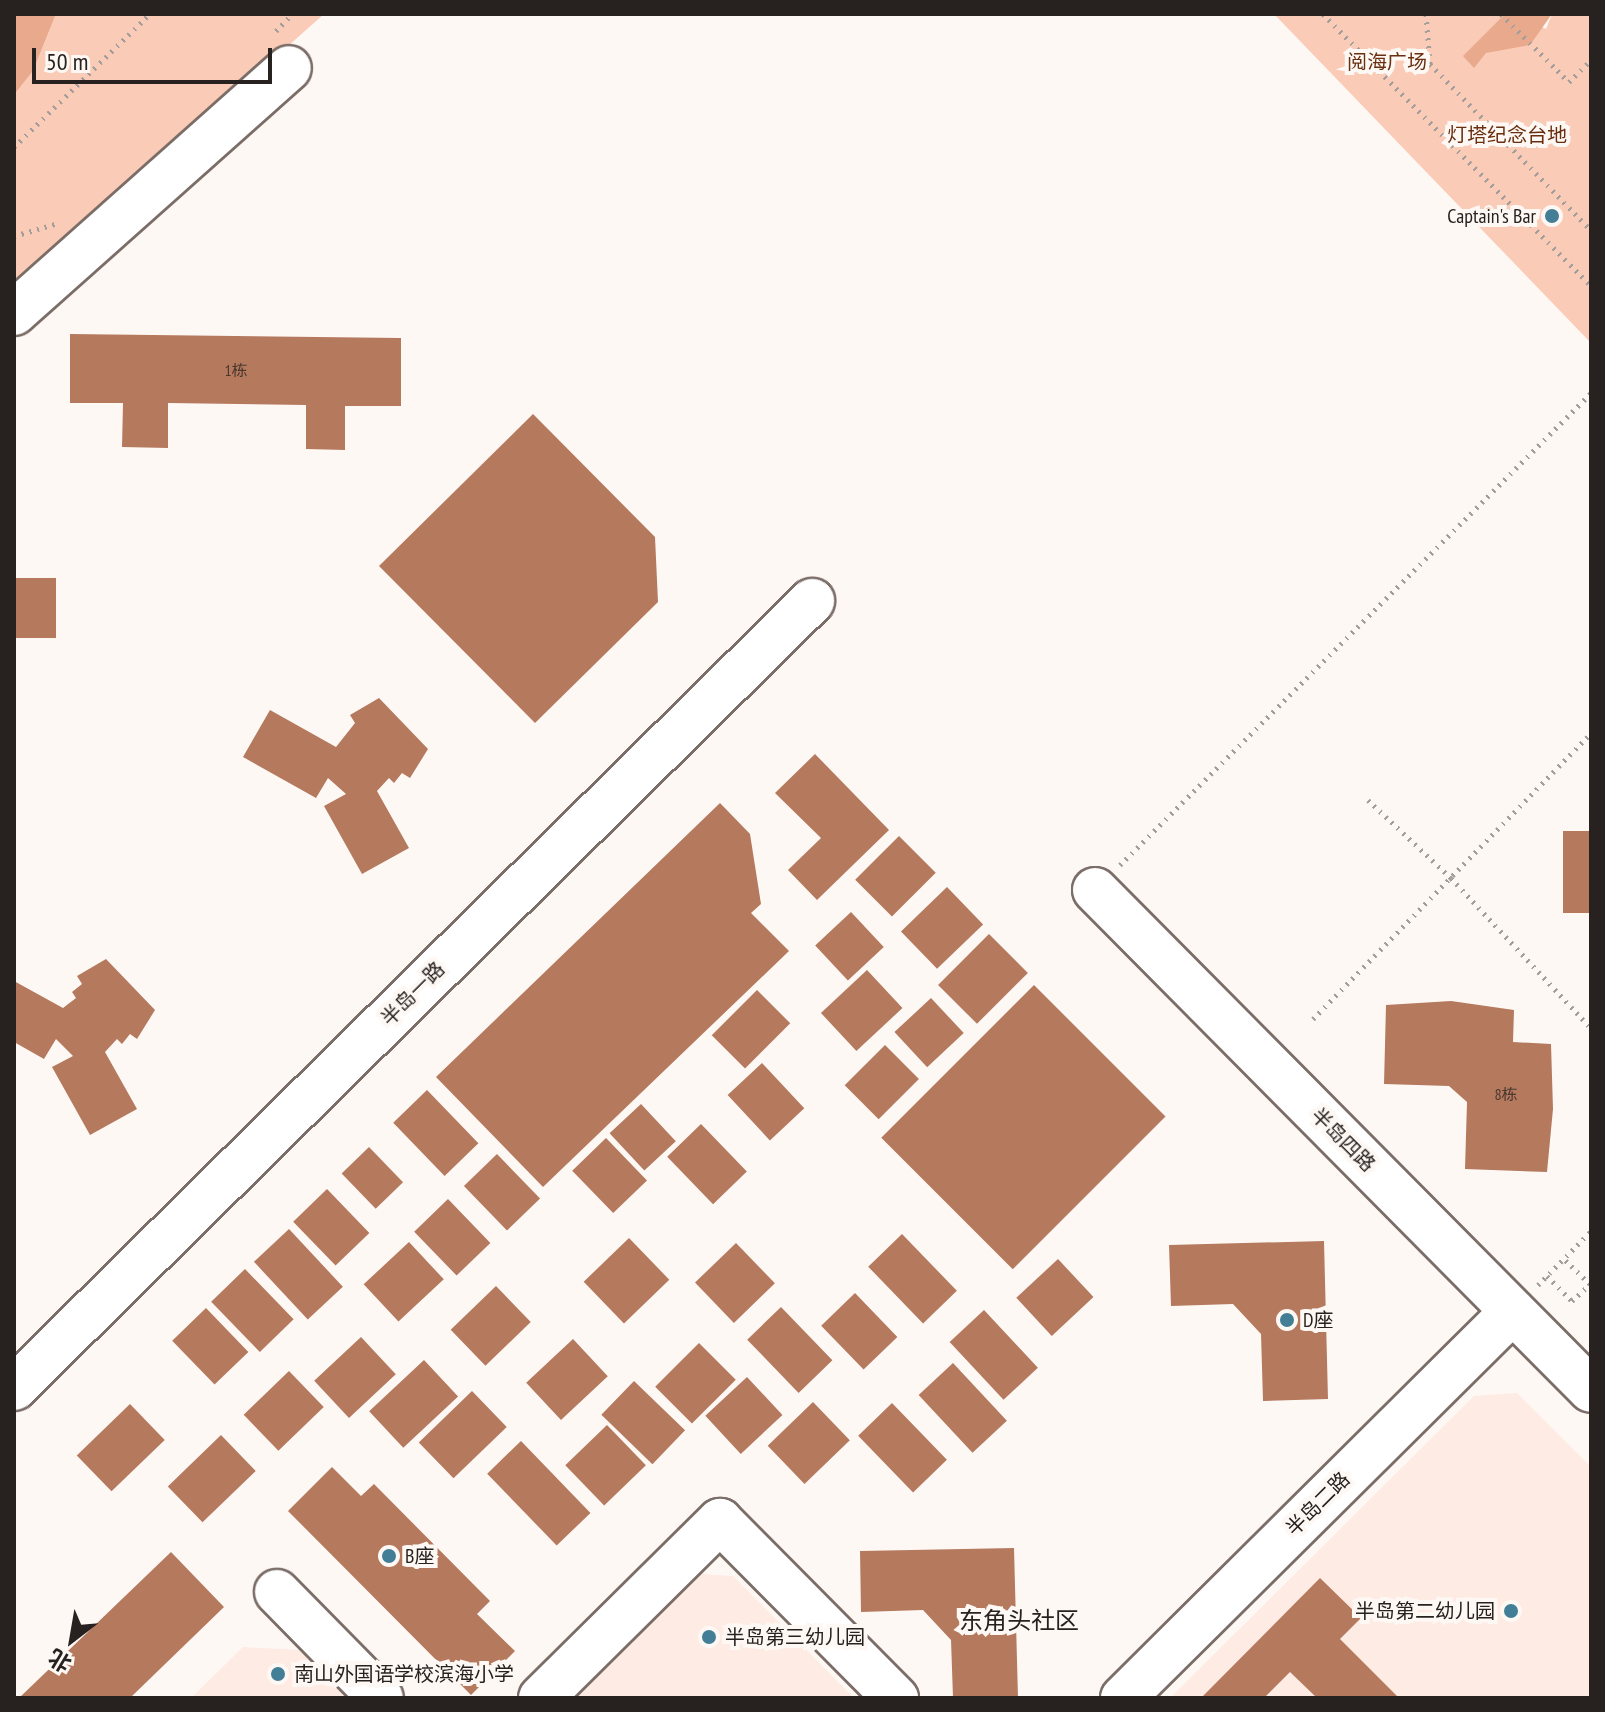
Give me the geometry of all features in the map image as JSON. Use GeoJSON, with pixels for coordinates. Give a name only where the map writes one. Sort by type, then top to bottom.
{"type":"FeatureCollection","features":[{"type":"Feature","properties":{"kind":"street"},"geometry":{"type":"LineString","coordinates":[[14,313],[289,68]]}},
{"type":"Feature","properties":{"kind":"street","name":"半岛一路"},"geometry":{"type":"LineString","coordinates":[[14,1388],[812,601]]}},
{"type":"Feature","properties":{"kind":"street","name":"半岛四路"},"geometry":{"type":"LineString","coordinates":[[1095,890],[1591,1390]]}},
{"type":"Feature","properties":{"kind":"street","name":"半岛二路"},"geometry":{"type":"LineString","coordinates":[[1123,1698],[1513,1311]]}},
{"type":"Feature","properties":{"kind":"street"},"geometry":{"type":"LineString","coordinates":[[541,1698],[720,1521],[896,1698]]}},
{"type":"Feature","properties":{"kind":"street"},"geometry":{"type":"LineString","coordinates":[[277,1592],[381,1698]]}},
{"type":"Feature","properties":{"kind":"path"},"geometry":{"type":"LineString","coordinates":[[14,147],[150,14]]}},
{"type":"Feature","properties":{"kind":"path"},"geometry":{"type":"LineString","coordinates":[[1323,14],[1591,286]]}},
{"type":"Feature","properties":{"kind":"path"},"geometry":{"type":"LineString","coordinates":[[1426,14],[1430,64],[1591,230]]}},
{"type":"Feature","properties":{"kind":"path"},"geometry":{"type":"LineString","coordinates":[[1502,15],[1569,82],[1591,60]]}},
{"type":"Feature","properties":{"kind":"path"},"geometry":{"type":"LineString","coordinates":[[1095,890],[1591,393]]}},
{"type":"Feature","properties":{"kind":"path"},"geometry":{"type":"LineString","coordinates":[[1313,1019],[1591,733]]}},
{"type":"Feature","properties":{"kind":"path"},"geometry":{"type":"LineString","coordinates":[[1368,800],[1451,878],[1591,1028]]}},
{"type":"Feature","properties":{"kind":"path"},"geometry":{"type":"LineString","coordinates":[[1553,1269],[1591,1231]]}},
{"type":"Feature","properties":{"kind":"path"},"geometry":{"type":"LineString","coordinates":[[1547,1276],[1572,1301],[1590,1284],[1564,1259]]}},
{"type":"Feature","properties":{"kind":"shaded area"},"geometry":{"type":"Polygon","coordinates":[[[14,14],[56,14],[33,71],[14,95],[14,14]]]}},
{"type":"Feature","properties":{"kind":"shaded area"},"geometry":{"type":"Polygon","coordinates":[[[1505,14],[1552,14],[1530,45],[1486,53],[1474,68],[1463,56],[1505,14]]]}},
{"type":"Feature","properties":{"kind":"shaded area","name":"半岛第二幼儿园"},"geometry":{"type":"Polygon","coordinates":[[[1517,1393],[1591,1467],[1591,1698],[1170,1698],[1474,1396],[1517,1393]]]}},
{"type":"Feature","properties":{"kind":"shaded area","name":"半岛第三幼儿园"},"geometry":{"type":"Polygon","coordinates":[[[689,1573],[733,1576],[854,1698],[563,1698],[689,1573]]]}},
{"type":"Feature","properties":{"kind":"shaded area","name":"南山外国语学校滨海小学"},"geometry":{"type":"Polygon","coordinates":[[[243,1647],[318,1651],[363,1698],[191,1698],[243,1647]]]}},
{"type":"Feature","properties":{"kind":"green space"},"geometry":{"type":"Polygon","coordinates":[[[56,14],[324,14],[14,290],[14,95],[33,71],[56,14]]]}},
{"type":"Feature","properties":{"kind":"green space","name":"灯塔纪念台地"},"geometry":{"type":"Polygon","coordinates":[[[1274,14],[1518,14],[1546,29],[1552,14],[1591,14],[1591,343],[1274,14]]]}},
{"type":"Feature","properties":{"kind":"building"},"geometry":{"type":"Polygon","coordinates":[[[70,334],[401,338],[401,406],[345,406],[345,450],[306,449],[306,405],[168,403],[168,448],[122,447],[123,403],[70,403],[70,334]]]}},
{"type":"Feature","properties":{"kind":"building"},"geometry":{"type":"Polygon","coordinates":[[[533,414],[655,537],[658,602],[535,723],[379,566],[533,414]]]}},
{"type":"Feature","properties":{"kind":"building"},"geometry":{"type":"Polygon","coordinates":[[[14,578],[56,578],[56,638],[14,638],[14,578]]]}},
{"type":"Feature","properties":{"kind":"building"},"geometry":{"type":"Polygon","coordinates":[[[379,698],[428,749],[410,778],[402,773],[394,783],[389,778],[377,791],[409,848],[362,874],[324,806],[346,794],[328,778],[316,798],[243,757],[270,710],[336,747],[355,723],[350,715],[379,698]]]}},
{"type":"Feature","properties":{"kind":"building"},"geometry":{"type":"Polygon","coordinates":[[[815,754],[889,830],[817,900],[788,870],[821,838],[775,793],[815,754]]]}},
{"type":"Feature","properties":{"kind":"building"},"geometry":{"type":"Polygon","coordinates":[[[720,803],[750,834],[761,904],[751,913],[789,951],[543,1187],[436,1077],[720,803]]]}},
{"type":"Feature","properties":{"kind":"building"},"geometry":{"type":"Polygon","coordinates":[[[1563,831],[1591,831],[1591,913],[1563,913],[1563,831]]]}},
{"type":"Feature","properties":{"kind":"building"},"geometry":{"type":"Polygon","coordinates":[[[899,836],[936,873],[892,917],[855,880],[899,836]]]}},
{"type":"Feature","properties":{"kind":"building"},"geometry":{"type":"Polygon","coordinates":[[[947,887],[983,924],[937,969],[901,931],[947,887]]]}},
{"type":"Feature","properties":{"kind":"building"},"geometry":{"type":"Polygon","coordinates":[[[851,912],[884,947],[848,981],[815,945],[851,912]]]}},
{"type":"Feature","properties":{"kind":"building"},"geometry":{"type":"Polygon","coordinates":[[[989,934],[1028,973],[977,1024],[938,985],[989,934]]]}},
{"type":"Feature","properties":{"kind":"building"},"geometry":{"type":"Polygon","coordinates":[[[106,959],[155,1010],[137,1039],[130,1034],[122,1044],[117,1039],[105,1052],[137,1109],[90,1135],[52,1067],[73,1056],[56,1039],[44,1059],[14,1042],[14,981],[63,1008],[76,998],[72,992],[82,984],[77,976],[106,959]]]}},
{"type":"Feature","properties":{"kind":"building"},"geometry":{"type":"Polygon","coordinates":[[[867,970],[902,1008],[856,1051],[821,1013],[867,970]]]}},
{"type":"Feature","properties":{"kind":"building"},"geometry":{"type":"Polygon","coordinates":[[[1034,985],[1166,1117],[1013,1269],[881,1138],[1034,985]]]}},
{"type":"Feature","properties":{"kind":"building"},"geometry":{"type":"Polygon","coordinates":[[[757,990],[790,1023],[745,1068],[712,1035],[757,990]]]}},
{"type":"Feature","properties":{"kind":"building"},"geometry":{"type":"Polygon","coordinates":[[[931,998],[964,1033],[927,1067],[894,1032],[931,998]]]}},
{"type":"Feature","properties":{"kind":"building"},"geometry":{"type":"Polygon","coordinates":[[[1451,1001],[1514,1010],[1513,1042],[1551,1044],[1553,1109],[1547,1172],[1465,1169],[1467,1102],[1449,1086],[1384,1084],[1386,1005],[1451,1001]]]}},
{"type":"Feature","properties":{"kind":"building"},"geometry":{"type":"Polygon","coordinates":[[[885,1045],[919,1079],[879,1119],[845,1085],[885,1045]]]}},
{"type":"Feature","properties":{"kind":"building"},"geometry":{"type":"Polygon","coordinates":[[[762,1063],[804,1108],[770,1140],[728,1095],[762,1063]]]}},
{"type":"Feature","properties":{"kind":"building"},"geometry":{"type":"Polygon","coordinates":[[[427,1090],[478,1143],[445,1176],[393,1123],[427,1090]]]}},
{"type":"Feature","properties":{"kind":"building"},"geometry":{"type":"Polygon","coordinates":[[[641,1104],[676,1141],[644,1171],[610,1133],[641,1104]]]}},
{"type":"Feature","properties":{"kind":"building"},"geometry":{"type":"Polygon","coordinates":[[[701,1124],[747,1171],[713,1204],[667,1157],[701,1124]]]}},
{"type":"Feature","properties":{"kind":"building"},"geometry":{"type":"Polygon","coordinates":[[[606,1138],[647,1180],[613,1213],[572,1171],[606,1138]]]}},
{"type":"Feature","properties":{"kind":"building"},"geometry":{"type":"Polygon","coordinates":[[[369,1147],[403,1182],[376,1209],[342,1173],[369,1147]]]}},
{"type":"Feature","properties":{"kind":"building"},"geometry":{"type":"Polygon","coordinates":[[[497,1154],[540,1199],[507,1231],[464,1186],[497,1154]]]}},
{"type":"Feature","properties":{"kind":"building"},"geometry":{"type":"Polygon","coordinates":[[[327,1189],[369,1233],[336,1266],[293,1222],[327,1189]]]}},
{"type":"Feature","properties":{"kind":"building"},"geometry":{"type":"Polygon","coordinates":[[[448,1199],[490,1243],[457,1276],[414,1232],[448,1199]]]}},
{"type":"Feature","properties":{"kind":"building"},"geometry":{"type":"Polygon","coordinates":[[[289,1229],[343,1287],[308,1320],[254,1262],[289,1229]]]}},
{"type":"Feature","properties":{"kind":"building"},"geometry":{"type":"Polygon","coordinates":[[[902,1234],[957,1291],[923,1323],[868,1267],[902,1234]]]}},
{"type":"Feature","properties":{"kind":"building"},"geometry":{"type":"Polygon","coordinates":[[[629,1238],[669,1280],[624,1323],[584,1282],[629,1238]]]}},
{"type":"Feature","properties":{"kind":"building","name":"D座"},"geometry":{"type":"Polygon","coordinates":[[[1324,1241],[1328,1399],[1263,1401],[1261,1334],[1233,1304],[1171,1306],[1169,1245],[1324,1241]]]}},
{"type":"Feature","properties":{"kind":"building"},"geometry":{"type":"Polygon","coordinates":[[[409,1242],[444,1279],[398,1322],[364,1284],[409,1242]]]}},
{"type":"Feature","properties":{"kind":"building"},"geometry":{"type":"Polygon","coordinates":[[[736,1243],[775,1283],[734,1323],[695,1283],[736,1243]]]}},
{"type":"Feature","properties":{"kind":"building"},"geometry":{"type":"Polygon","coordinates":[[[1058,1259],[1093,1297],[1052,1336],[1016,1298],[1058,1259]]]}},
{"type":"Feature","properties":{"kind":"building"},"geometry":{"type":"Polygon","coordinates":[[[245,1269],[294,1319],[260,1352],[211,1302],[245,1269]]]}},
{"type":"Feature","properties":{"kind":"building"},"geometry":{"type":"Polygon","coordinates":[[[496,1286],[531,1322],[485,1366],[451,1330],[496,1286]]]}},
{"type":"Feature","properties":{"kind":"building"},"geometry":{"type":"Polygon","coordinates":[[[855,1293],[897,1337],[864,1370],[821,1326],[855,1293]]]}},
{"type":"Feature","properties":{"kind":"building"},"geometry":{"type":"Polygon","coordinates":[[[781,1307],[832,1360],[799,1393],[747,1340],[781,1307]]]}},
{"type":"Feature","properties":{"kind":"building"},"geometry":{"type":"Polygon","coordinates":[[[206,1308],[248,1352],[215,1385],[172,1341],[206,1308]]]}},
{"type":"Feature","properties":{"kind":"building"},"geometry":{"type":"Polygon","coordinates":[[[984,1310],[1038,1368],[1004,1400],[950,1342],[984,1310]]]}},
{"type":"Feature","properties":{"kind":"building"},"geometry":{"type":"Polygon","coordinates":[[[361,1337],[396,1374],[349,1418],[314,1381],[361,1337]]]}},
{"type":"Feature","properties":{"kind":"building"},"geometry":{"type":"Polygon","coordinates":[[[573,1339],[608,1376],[561,1420],[526,1383],[573,1339]]]}},
{"type":"Feature","properties":{"kind":"building"},"geometry":{"type":"Polygon","coordinates":[[[699,1343],[736,1380],[692,1424],[655,1387],[699,1343]]]}},
{"type":"Feature","properties":{"kind":"building"},"geometry":{"type":"Polygon","coordinates":[[[424,1360],[458,1397],[403,1448],[369,1411],[424,1360]]]}},
{"type":"Feature","properties":{"kind":"building"},"geometry":{"type":"Polygon","coordinates":[[[953,1363],[1007,1421],[973,1453],[919,1395],[953,1363]]]}},
{"type":"Feature","properties":{"kind":"building"},"geometry":{"type":"Polygon","coordinates":[[[289,1371],[324,1407],[278,1451],[244,1415],[289,1371]]]}},
{"type":"Feature","properties":{"kind":"building"},"geometry":{"type":"Polygon","coordinates":[[[747,1377],[782,1415],[741,1454],[705,1416],[747,1377]]]}},
{"type":"Feature","properties":{"kind":"building"},"geometry":{"type":"Polygon","coordinates":[[[634,1381],[685,1430],[652,1464],[601,1415],[634,1381]]]}},
{"type":"Feature","properties":{"kind":"building"},"geometry":{"type":"Polygon","coordinates":[[[472,1391],[507,1427],[454,1478],[419,1442],[472,1391]]]}},
{"type":"Feature","properties":{"kind":"building"},"geometry":{"type":"Polygon","coordinates":[[[813,1402],[850,1440],[804,1484],[768,1446],[813,1402]]]}},
{"type":"Feature","properties":{"kind":"building"},"geometry":{"type":"Polygon","coordinates":[[[892,1403],[947,1460],[913,1492],[858,1436],[892,1403]]]}},
{"type":"Feature","properties":{"kind":"building"},"geometry":{"type":"Polygon","coordinates":[[[130,1404],[165,1440],[112,1491],[77,1455],[130,1404]]]}},
{"type":"Feature","properties":{"kind":"building"},"geometry":{"type":"Polygon","coordinates":[[[607,1425],[646,1465],[604,1506],[565,1465],[607,1425]]]}},
{"type":"Feature","properties":{"kind":"building"},"geometry":{"type":"Polygon","coordinates":[[[221,1435],[256,1471],[203,1522],[168,1486],[221,1435]]]}},
{"type":"Feature","properties":{"kind":"building"},"geometry":{"type":"Polygon","coordinates":[[[521,1441],[590,1513],[557,1546],[487,1474],[521,1441]]]}},
{"type":"Feature","properties":{"kind":"building","name":"B座"},"geometry":{"type":"Polygon","coordinates":[[[332,1467],[361,1496],[374,1484],[490,1601],[477,1614],[515,1651],[471,1695],[288,1511],[332,1467]]]}},
{"type":"Feature","properties":{"kind":"building"},"geometry":{"type":"Polygon","coordinates":[[[1014,1548],[1018,1698],[953,1698],[951,1640],[923,1610],[861,1612],[860,1551],[1014,1548]]]}},
{"type":"Feature","properties":{"kind":"building"},"geometry":{"type":"Polygon","coordinates":[[[171,1552],[224,1607],[130,1698],[19,1698],[171,1552]]]}},
{"type":"Feature","properties":{"kind":"building"},"geometry":{"type":"Polygon","coordinates":[[[1320,1578],[1361,1618],[1340,1639],[1399,1698],[1317,1698],[1290,1672],[1264,1698],[1201,1698],[1320,1578]]]}},
{"type":"Feature","properties":{"kind":"place","name":"Captain's Bar"},"geometry":{"type":"Point","coordinates":[1552,216]}},
{"type":"Feature","properties":{"kind":"place","name":"D座"},"geometry":{"type":"Point","coordinates":[1287,1320]}},
{"type":"Feature","properties":{"kind":"place","name":"B座"},"geometry":{"type":"Point","coordinates":[389,1556]}},
{"type":"Feature","properties":{"kind":"place","name":"半岛第二幼儿园"},"geometry":{"type":"Point","coordinates":[1511,1611]}},
{"type":"Feature","properties":{"kind":"place","name":"半岛第三幼儿园"},"geometry":{"type":"Point","coordinates":[709,1637]}},
{"type":"Feature","properties":{"kind":"place","name":"南山外国语学校滨海小学"},"geometry":{"type":"Point","coordinates":[278,1674]}},
{"type":"Feature","properties":{"kind":"district","name":"东角头社区"},"geometry":{"type":"Point","coordinates":[1019,1621]}},
{"type":"Feature","properties":{"kind":"park label","name":"阅海广场"},"geometry":{"type":"Point","coordinates":[1387,62]}}]}
